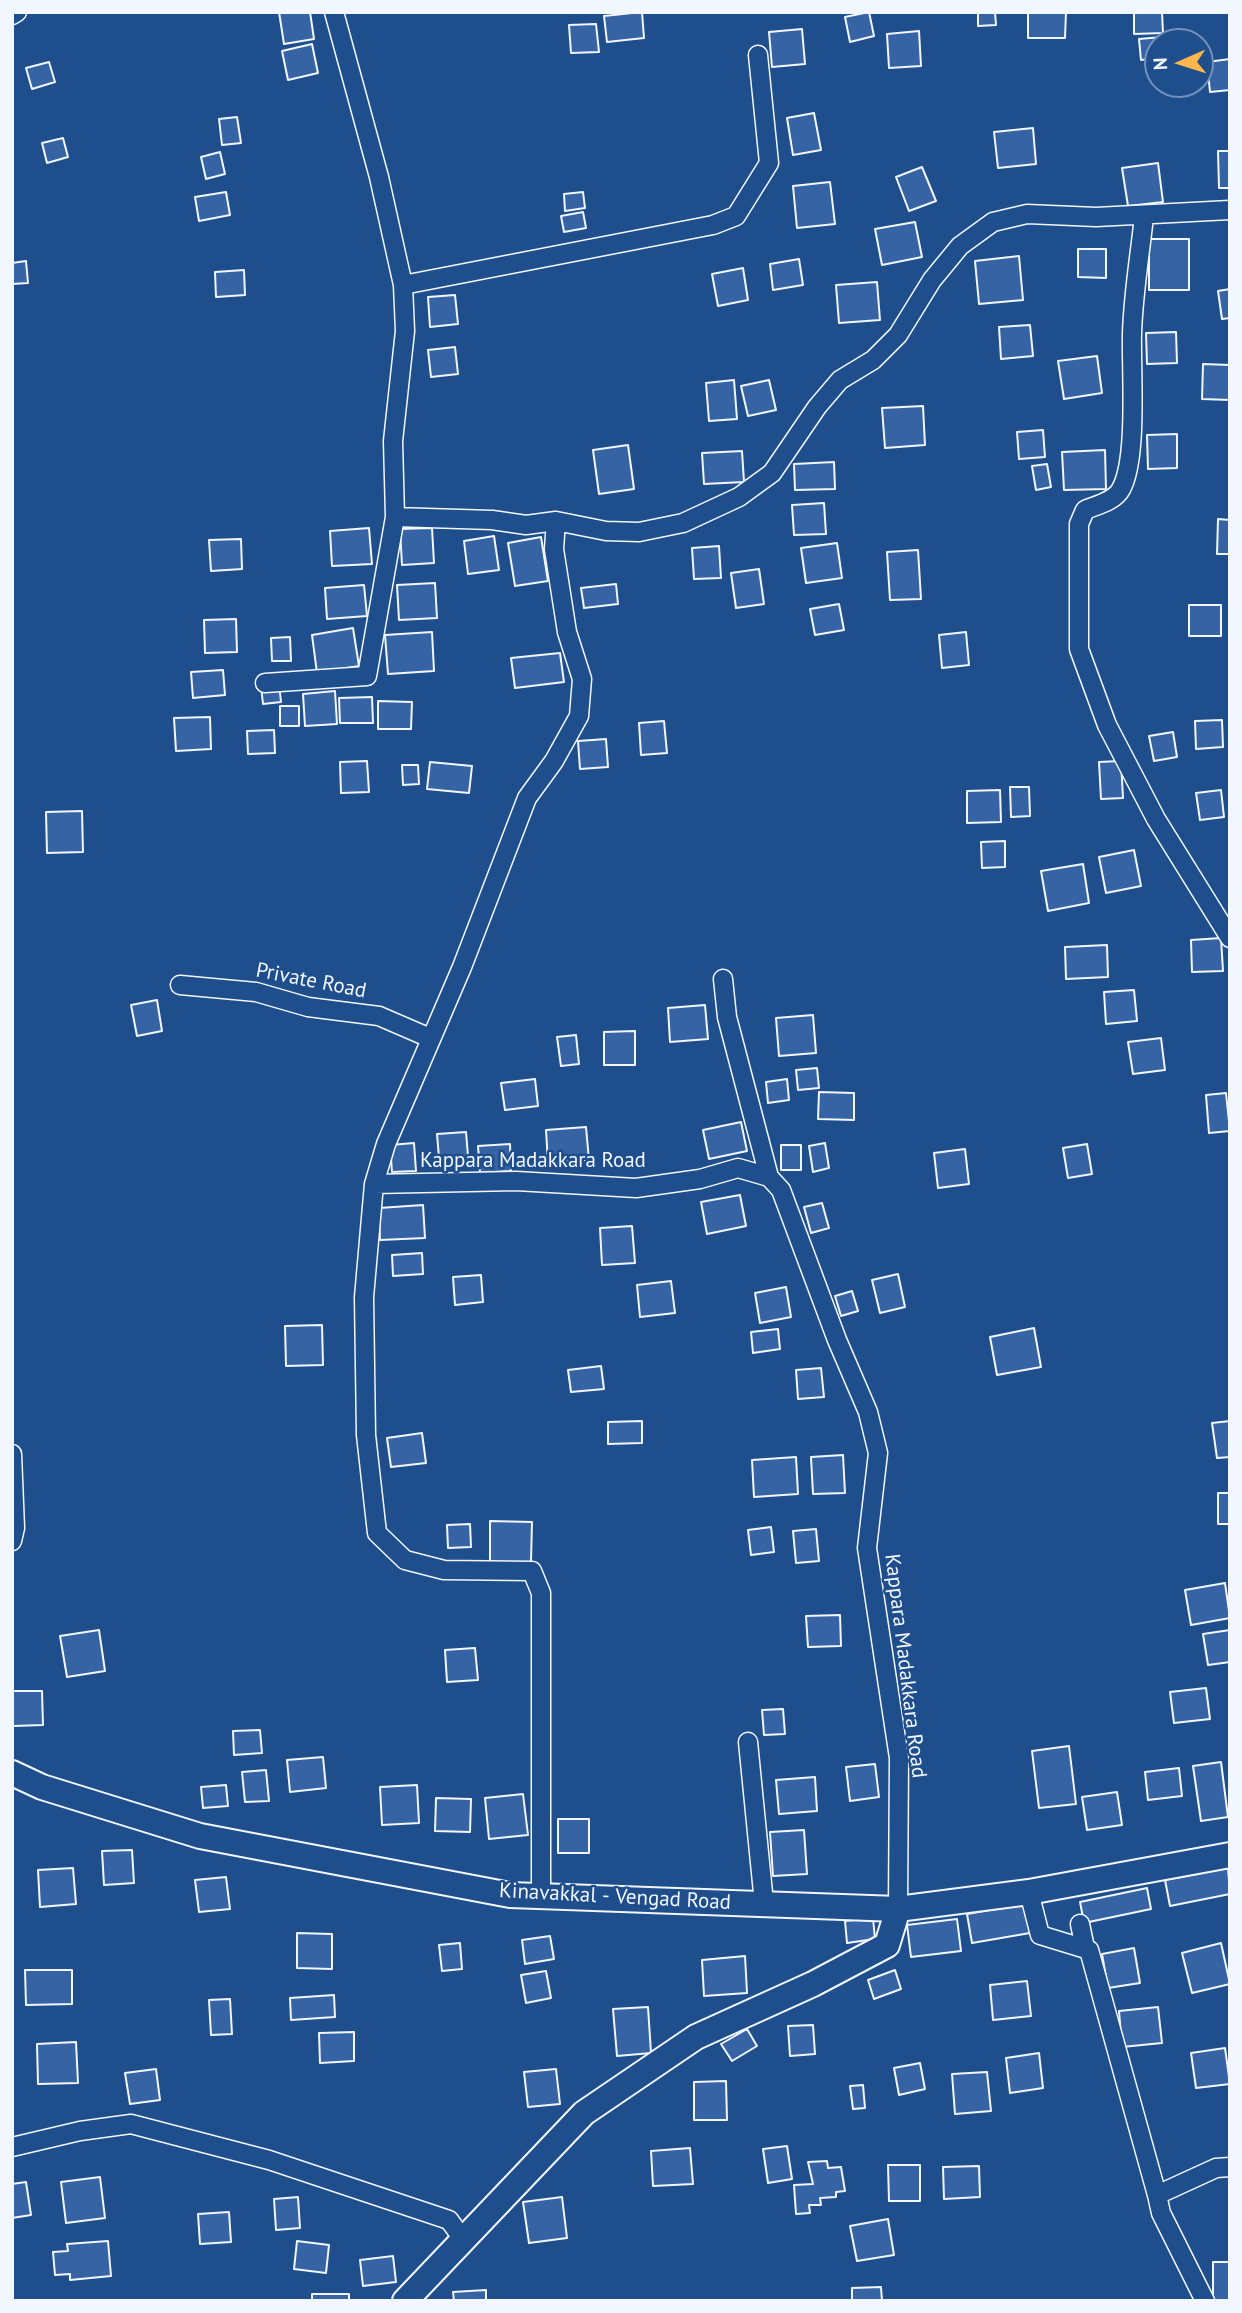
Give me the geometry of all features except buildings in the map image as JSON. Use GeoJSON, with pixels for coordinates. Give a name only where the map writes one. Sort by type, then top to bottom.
{"type":"FeatureCollection","features":[{"type":"Feature","properties":{"kind":"main road","name":"Kinavakkal - Vengad Road"},"geometry":{"type":"LineString","coordinates":[[12,1773],[42,1787],[200,1836],[510,1895],[898,1909],[1029,1892],[1230,1855]]}},
{"type":"Feature","properties":{"kind":"main road"},"geometry":{"type":"LineString","coordinates":[[405,2301],[584,2113],[696,2037],[813,1984],[887,1945],[898,1909]]}},
{"type":"Feature","properties":{"kind":"street"},"geometry":{"type":"LineString","coordinates":[[12,15],[18,12]]}},
{"type":"Feature","properties":{"kind":"street"},"geometry":{"type":"LineString","coordinates":[[265,683],[368,676],[395,517],[393,441],[405,331],[403,285],[379,177],[334,12]]}},
{"type":"Feature","properties":{"kind":"street"},"geometry":{"type":"LineString","coordinates":[[403,285],[713,225],[736,216],[769,163],[758,55]]}},
{"type":"Feature","properties":{"kind":"street"},"geometry":{"type":"LineString","coordinates":[[395,517],[492,520],[526,526],[556,521],[606,531],[639,532],[683,523],[751,489],[772,473],[786,457],[817,407],[840,380],[873,360],[898,335],[932,280],[960,246],[993,222],[1027,214],[1144,216],[1230,210]]}},
{"type":"Feature","properties":{"kind":"street"},"geometry":{"type":"LineString","coordinates":[[1144,216],[1132,334],[1134,386],[1128,468],[1121,490],[1110,500],[1085,510],[1079,524],[1079,649],[1107,725],[1156,819],[1230,937]]}},
{"type":"Feature","properties":{"kind":"street"},"geometry":{"type":"LineString","coordinates":[[541,1896],[541,1594],[532,1571],[444,1570],[405,1560],[377,1533],[366,1435],[364,1297],[374,1184],[386,1144],[462,967],[527,798],[554,761],[579,716],[582,679],[566,632],[554,549],[556,521]]}},
{"type":"Feature","properties":{"kind":"street"},"geometry":{"type":"LineString","coordinates":[[723,979],[727,1017],[769,1177]]}},
{"type":"Feature","properties":{"kind":"street","name":"Private Road"},"geometry":{"type":"LineString","coordinates":[[180,985],[256,992],[308,1007],[379,1016],[430,1038]]}},
{"type":"Feature","properties":{"kind":"street","name":"Kappara Madakkara Road"},"geometry":{"type":"LineString","coordinates":[[374,1184],[516,1181],[636,1188],[699,1179],[737,1168],[769,1177],[780,1190],[837,1340],[868,1412],[878,1453],[867,1548],[899,1758],[898,1909]]}},
{"type":"Feature","properties":{"kind":"street"},"geometry":{"type":"LineString","coordinates":[[12,1454],[15,1514],[12,1541]]}},
{"type":"Feature","properties":{"kind":"street"},"geometry":{"type":"LineString","coordinates":[[748,1742],[764,1903]]}},
{"type":"Feature","properties":{"kind":"street"},"geometry":{"type":"LineString","coordinates":[[1029,1892],[1040,1935],[1089,1950],[1161,2213],[1205,2301]]}},
{"type":"Feature","properties":{"kind":"street"},"geometry":{"type":"LineString","coordinates":[[1080,1924],[1085,1948]]}},
{"type":"Feature","properties":{"kind":"street"},"geometry":{"type":"LineString","coordinates":[[12,2147],[80,2131],[131,2124],[269,2160],[449,2220],[463,2239]]}},
{"type":"Feature","properties":{"kind":"street"},"geometry":{"type":"LineString","coordinates":[[1157,2195],[1216,2168],[1230,2167]]}}]}
